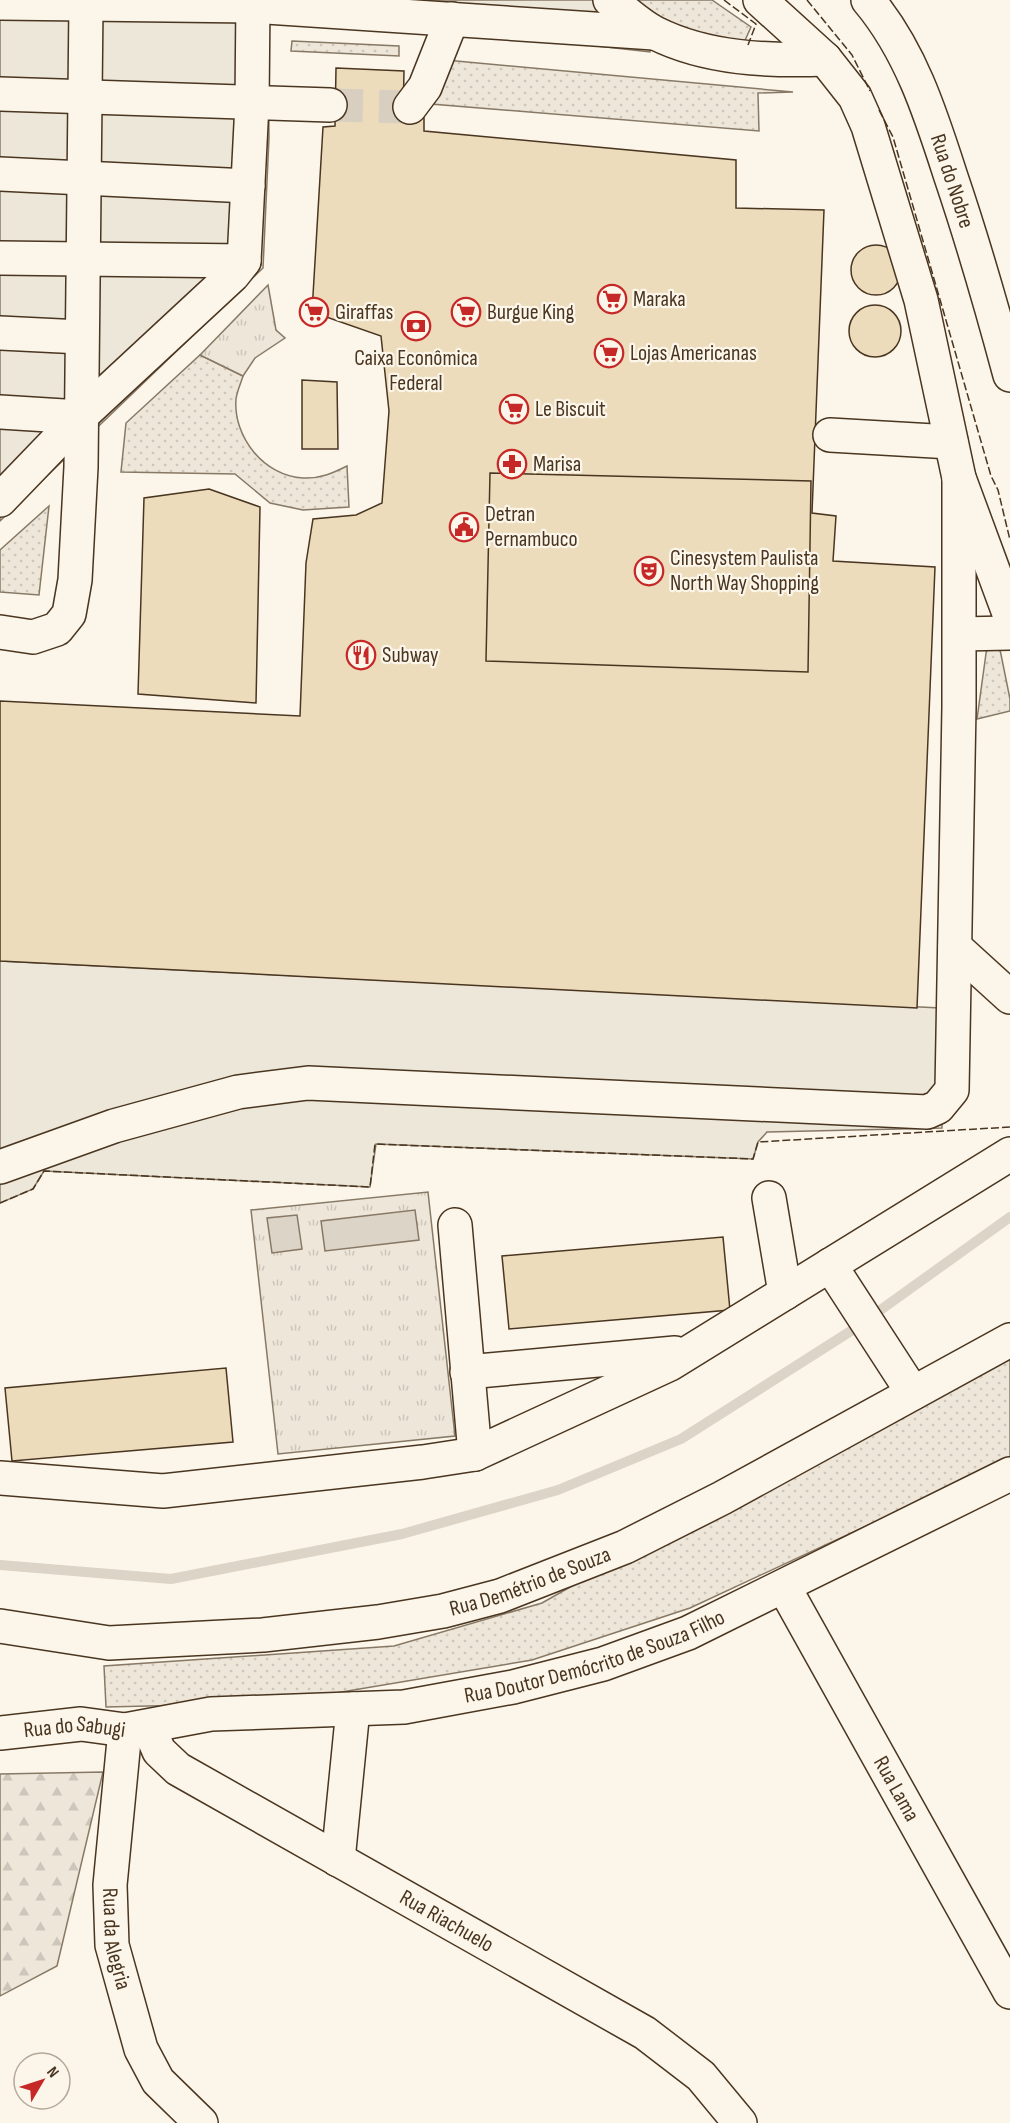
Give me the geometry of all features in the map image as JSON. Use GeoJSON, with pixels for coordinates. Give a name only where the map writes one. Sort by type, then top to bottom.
{"type":"FeatureCollection","features":[{"type":"Feature","properties":{"kind":"street"},"geometry":{"type":"LineString","coordinates":[[610,0],[654,33]]}},
{"type":"Feature","properties":{"kind":"street"},"geometry":{"type":"LineString","coordinates":[[760,0],[825,59],[855,97],[868,126],[921,300],[959,478],[1010,616]]}},
{"type":"Feature","properties":{"kind":"street","name":"Rua do Nobre"},"geometry":{"type":"LineString","coordinates":[[868,0],[882,17],[924,93],[976,251],[1010,375]]}},
{"type":"Feature","properties":{"kind":"street"},"geometry":{"type":"LineString","coordinates":[[0,3],[252,3],[452,20],[654,33],[708,52],[786,61],[825,59]]}},
{"type":"Feature","properties":{"kind":"street"},"geometry":{"type":"LineString","coordinates":[[4,492],[80,417],[233,275],[243,261],[252,104],[252,3]]}},
{"type":"Feature","properties":{"kind":"street"},"geometry":{"type":"LineString","coordinates":[[0,632],[33,637],[57,629],[69,614],[77,547],[81,467],[86,4]]}},
{"type":"Feature","properties":{"kind":"street"},"geometry":{"type":"LineString","coordinates":[[410,107],[425,87],[452,20]]}},
{"type":"Feature","properties":{"kind":"street"},"geometry":{"type":"LineString","coordinates":[[0,94],[84,99],[330,105]]}},
{"type":"Feature","properties":{"kind":"street"},"geometry":{"type":"LineString","coordinates":[[0,174],[248,186]]}},
{"type":"Feature","properties":{"kind":"street"},"geometry":{"type":"LineString","coordinates":[[0,258],[82,261],[243,261]]}},
{"type":"Feature","properties":{"kind":"street"},"geometry":{"type":"LineString","coordinates":[[0,333],[81,337]]}},
{"type":"Feature","properties":{"kind":"street"},"geometry":{"type":"LineString","coordinates":[[0,412],[80,417]]}},
{"type":"Feature","properties":{"kind":"street"},"geometry":{"type":"LineString","coordinates":[[830,435],[951,441]]}},
{"type":"Feature","properties":{"kind":"street"},"geometry":{"type":"LineString","coordinates":[[0,1167],[114,1126],[238,1092],[308,1083],[927,1112],[946,1100],[952,1090],[956,947],[960,634],[959,478]]}},
{"type":"Feature","properties":{"kind":"street"},"geometry":{"type":"LineString","coordinates":[[960,634],[1010,633]]}},
{"type":"Feature","properties":{"kind":"street"},"geometry":{"type":"LineString","coordinates":[[956,947],[1010,996]]}},
{"type":"Feature","properties":{"kind":"street"},"geometry":{"type":"LineString","coordinates":[[0,1478],[163,1491],[475,1454],[670,1364],[1010,1154]]}},
{"type":"Feature","properties":{"kind":"street"},"geometry":{"type":"LineString","coordinates":[[769,1198],[784,1293]]}},
{"type":"Feature","properties":{"kind":"street"},"geometry":{"type":"LineString","coordinates":[[455,1225],[475,1454]]}},
{"type":"Feature","properties":{"kind":"street"},"geometry":{"type":"LineString","coordinates":[[830,1265],[913,1393]]}},
{"type":"Feature","properties":{"kind":"street","name":"Rua Demétrio de Souza"},"geometry":{"type":"LineString","coordinates":[[0,1626],[109,1643],[263,1635],[378,1623],[443,1611],[500,1596],[625,1547],[722,1498],[1010,1340]]}},
{"type":"Feature","properties":{"kind":"street"},"geometry":{"type":"LineString","coordinates":[[467,1372],[690,1351]]}},
{"type":"Feature","properties":{"kind":"street","name":"Rua Doutor Demócrito de Souza Filho"},"geometry":{"type":"LineString","coordinates":[[137,1729],[211,1714],[404,1707],[513,1686],[603,1664],[688,1633],[1010,1473]]}},
{"type":"Feature","properties":{"kind":"street","name":"Rua Lama"},"geometry":{"type":"LineString","coordinates":[[784,1587],[1010,1992]]}},
{"type":"Feature","properties":{"kind":"street"},"geometry":{"type":"LineString","coordinates":[[338,1860],[353,1709]]}},
{"type":"Feature","properties":{"kind":"street","name":"Rua do Sabugi"},"geometry":{"type":"LineString","coordinates":[[0,1733],[81,1724],[137,1729]]}},
{"type":"Feature","properties":{"kind":"street","name":"Rua Riachuelo"},"geometry":{"type":"LineString","coordinates":[[137,1729],[178,1769],[645,2033],[701,2076],[740,2123]]}},
{"type":"Feature","properties":{"kind":"street","name":"Rua da Alegria"},"geometry":{"type":"LineString","coordinates":[[137,1729],[110,1885],[112,1945],[141,2049],[158,2081],[201,2123]]}},
{"type":"Feature","properties":{"kind":"green space"},"geometry":{"type":"Polygon","coordinates":[[[631,0],[712,0],[751,27],[742,47],[704,49],[631,0]]]}},
{"type":"Feature","properties":{"kind":"green space"},"geometry":{"type":"Polygon","coordinates":[[[292,41],[399,46],[399,56],[291,51],[292,41]]]}},
{"type":"Feature","properties":{"kind":"green space"},"geometry":{"type":"Polygon","coordinates":[[[435,59],[793,92],[758,93],[759,131],[431,104],[435,59]]]}},
{"type":"Feature","properties":{"kind":"green space"},"geometry":{"type":"Polygon","coordinates":[[[268,285],[276,330],[285,338],[255,358],[243,376],[200,355],[268,285]]]}},
{"type":"Feature","properties":{"kind":"green space"},"geometry":{"type":"Polygon","coordinates":[[[200,355],[243,376],[236,399],[236,413],[246,440],[254,452],[264,462],[289,476],[309,478],[321,476],[347,466],[349,507],[303,510],[270,503],[235,474],[121,472],[126,423],[200,355]]]}},
{"type":"Feature","properties":{"kind":"green space"},"geometry":{"type":"Polygon","coordinates":[[[49,506],[39,595],[0,592],[0,550],[49,506]]]}},
{"type":"Feature","properties":{"kind":"green space"},"geometry":{"type":"Polygon","coordinates":[[[992,610],[1010,699],[1010,711],[977,719],[992,610]]]}},
{"type":"Feature","properties":{"kind":"green space"},"geometry":{"type":"Polygon","coordinates":[[[428,1192],[455,1436],[278,1454],[251,1210],[428,1192]]]}},
{"type":"Feature","properties":{"kind":"green space"},"geometry":{"type":"Polygon","coordinates":[[[1010,1338],[1010,1459],[690,1608],[532,1660],[276,1703],[106,1707],[104,1666],[394,1646],[542,1603],[1010,1338]]]}},
{"type":"Feature","properties":{"kind":"green space"},"geometry":{"type":"Polygon","coordinates":[[[103,1772],[57,1966],[0,1996],[0,1774],[103,1772]]]}},
{"type":"Feature","properties":{"kind":"shaded area"},"geometry":{"type":"Polygon","coordinates":[[[0,0],[626,0],[654,27],[650,52],[490,34],[268,24],[269,138],[263,268],[0,521],[0,0]]]}},
{"type":"Feature","properties":{"kind":"shaded area"},"geometry":{"type":"Polygon","coordinates":[[[0,961],[940,1008],[942,1128],[767,1132],[758,1142],[753,1159],[376,1144],[370,1187],[44,1171],[33,1189],[0,1203],[0,961]]]}},
{"type":"Feature","properties":{"kind":"shaded area"},"geometry":{"type":"Polygon","coordinates":[[[415,1210],[419,1240],[325,1251],[321,1221],[415,1210]]]}},
{"type":"Feature","properties":{"kind":"shaded area"},"geometry":{"type":"Polygon","coordinates":[[[297,1215],[302,1249],[272,1253],[267,1218],[297,1215]]]}},
{"type":"Feature","properties":{"kind":"building"},"geometry":{"type":"Polygon","coordinates":[[[336,68],[404,71],[403,119],[424,118],[424,131],[736,160],[736,208],[824,210],[812,513],[836,516],[833,561],[935,567],[917,1008],[0,961],[0,701],[300,716],[306,563],[313,519],[356,515],[382,503],[389,411],[381,336],[312,312],[323,127],[335,126],[336,68]]]}},
{"type":"Feature","properties":{"kind":"building"},"geometry":{"type":"Polygon","coordinates":[[[871,245],[881,245],[894,252],[901,265],[901,275],[894,288],[881,295],[871,295],[862,291],[855,284],[851,275],[851,265],[855,256],[862,249],[871,245]]]}},
{"type":"Feature","properties":{"kind":"building"},"geometry":{"type":"Polygon","coordinates":[[[870,305],[880,305],[889,309],[897,317],[901,331],[897,345],[889,353],[880,357],[870,357],[861,353],[853,345],[849,336],[849,326],[853,317],[861,309],[870,305]]]}},
{"type":"Feature","properties":{"kind":"building"},"geometry":{"type":"Polygon","coordinates":[[[302,380],[337,382],[338,449],[302,449],[302,380]]]}},
{"type":"Feature","properties":{"kind":"building","name":"Cinesystem Paulista North Way Shopping"},"geometry":{"type":"Polygon","coordinates":[[[490,473],[811,481],[808,672],[486,661],[490,473]]]}},
{"type":"Feature","properties":{"kind":"building"},"geometry":{"type":"Polygon","coordinates":[[[209,489],[260,507],[256,703],[138,694],[144,498],[209,489]]]}},
{"type":"Feature","properties":{"kind":"building"},"geometry":{"type":"Polygon","coordinates":[[[723,1237],[730,1310],[509,1329],[502,1256],[723,1237]]]}},
{"type":"Feature","properties":{"kind":"building"},"geometry":{"type":"Polygon","coordinates":[[[226,1368],[233,1442],[12,1461],[5,1388],[226,1368]]]}},
{"type":"Feature","properties":{"kind":"waterway"},"geometry":{"type":"LineString","coordinates":[[0,1565],[171,1579],[402,1534],[558,1490],[681,1439],[854,1329],[1010,1217]]}},
{"type":"Feature","properties":{"kind":"tunnel"},"geometry":{"type":"LineString","coordinates":[[330,105],[410,107]]}},
{"type":"Feature","properties":{"kind":"fence"},"geometry":{"type":"LineString","coordinates":[[724,0],[756,24],[748,45]]}},
{"type":"Feature","properties":{"kind":"fence"},"geometry":{"type":"LineString","coordinates":[[807,0],[852,55],[870,91]]}},
{"type":"Feature","properties":{"kind":"fence"},"geometry":{"type":"LineString","coordinates":[[879,110],[893,137],[991,476],[998,490],[1010,540]]}},
{"type":"Feature","properties":{"kind":"fence"},"geometry":{"type":"LineString","coordinates":[[0,1203],[33,1189],[44,1171],[370,1187],[375,1144],[753,1159],[758,1142],[1010,1127]]}},
{"type":"Feature","properties":{"kind":"place","name":"Maraka"},"geometry":{"type":"Point","coordinates":[612,299]}},
{"type":"Feature","properties":{"kind":"place","name":"Giraffas"},"geometry":{"type":"Point","coordinates":[314,312]}},
{"type":"Feature","properties":{"kind":"place","name":"Burgue King"},"geometry":{"type":"Point","coordinates":[466,312]}},
{"type":"Feature","properties":{"kind":"place","name":"Caixa Econômica Federal"},"geometry":{"type":"Point","coordinates":[416,326]}},
{"type":"Feature","properties":{"kind":"place","name":"Lojas Americanas"},"geometry":{"type":"Point","coordinates":[609,353]}},
{"type":"Feature","properties":{"kind":"place","name":"Le Biscuit"},"geometry":{"type":"Point","coordinates":[514,409]}},
{"type":"Feature","properties":{"kind":"place","name":"Marisa"},"geometry":{"type":"Point","coordinates":[512,464]}},
{"type":"Feature","properties":{"kind":"place","name":"Detran Pernambuco"},"geometry":{"type":"Point","coordinates":[464,527]}},
{"type":"Feature","properties":{"kind":"place","name":"Cinesystem Paulista North Way Shopping"},"geometry":{"type":"Point","coordinates":[649,571]}},
{"type":"Feature","properties":{"kind":"place","name":"Subway"},"geometry":{"type":"Point","coordinates":[361,655]}}]}
